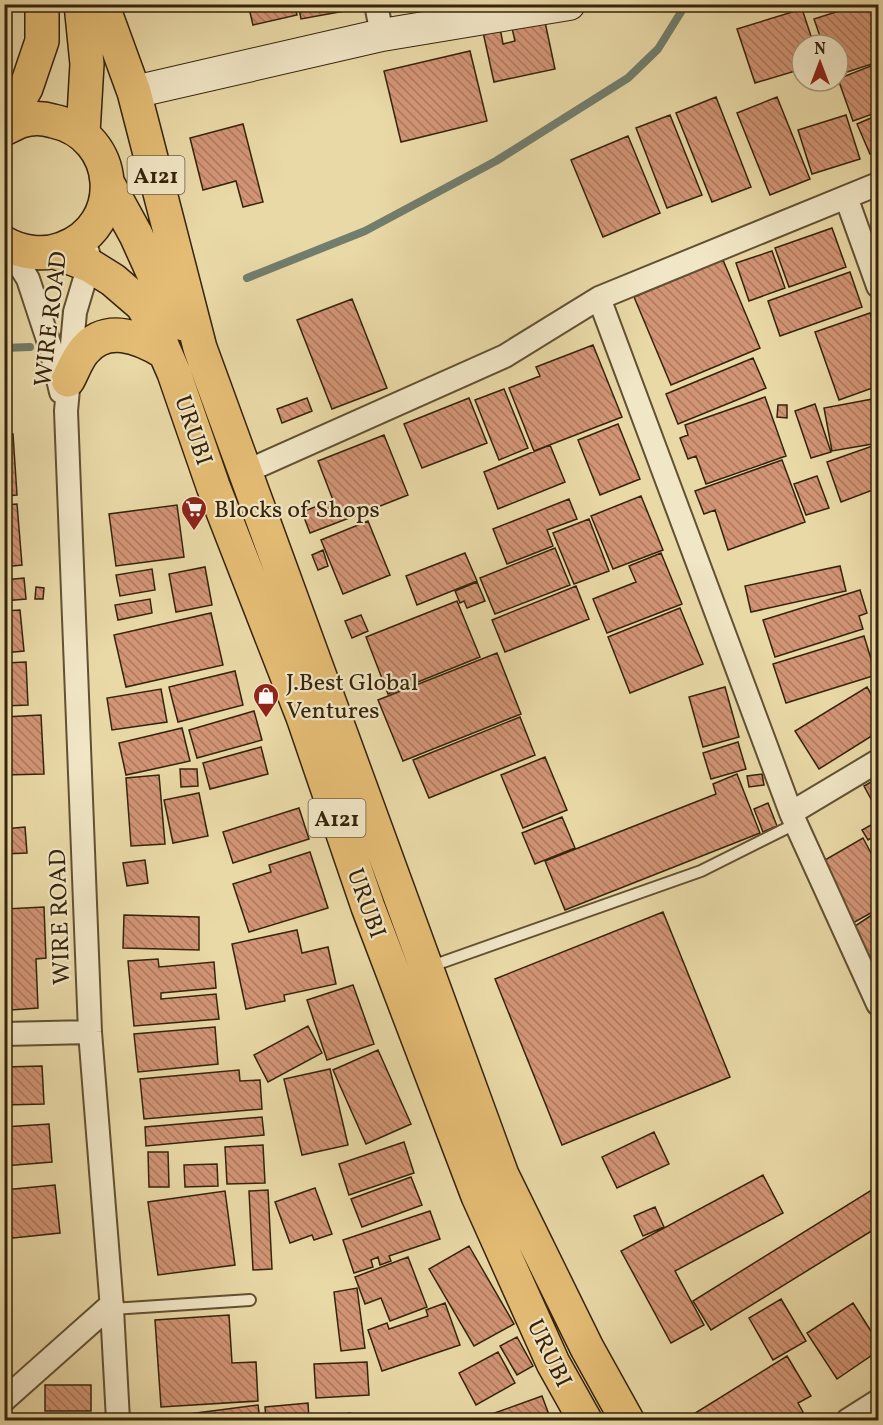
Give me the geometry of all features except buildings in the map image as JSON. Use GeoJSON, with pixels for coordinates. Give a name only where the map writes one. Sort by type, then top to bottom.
{"type":"FeatureCollection","features":[{"type":"Feature","properties":{"kind":"highway"},"geometry":{"type":"LineString","coordinates":[[4,128],[26,88],[42,41],[42,4]]}},
{"type":"Feature","properties":{"kind":"highway"},"geometry":{"type":"LineString","coordinates":[[4,128],[22,121],[44,119],[64,123],[83,133],[87,64],[81,4]]}},
{"type":"Feature","properties":{"kind":"highway","name":"A121"},"geometry":{"type":"LineString","coordinates":[[102,4],[134,92],[200,348]]}},
{"type":"Feature","properties":{"kind":"highway","name":"A121"},"geometry":{"type":"LineString","coordinates":[[83,133],[96,148],[105,165],[108,184],[106,203],[88,250]]}},
{"type":"Feature","properties":{"kind":"highway","name":"A121"},"geometry":{"type":"LineString","coordinates":[[108,184],[136,235],[155,277],[200,348]]}},
{"type":"Feature","properties":{"kind":"highway","name":"URUBI"},"geometry":{"type":"LineString","coordinates":[[6,244],[22,251],[39,253],[88,250],[113,280],[142,305],[174,374],[213,486],[303,717],[368,907],[478,1196],[553,1363],[585,1420]]}},
{"type":"Feature","properties":{"kind":"highway"},"geometry":{"type":"LineString","coordinates":[[67,395],[83,352],[96,339],[114,335],[129,336],[146,341],[164,352]]}},
{"type":"Feature","properties":{"kind":"highway","name":"URUBI"},"geometry":{"type":"LineString","coordinates":[[200,348],[501,1175],[587,1348],[627,1420]]}},
{"type":"Feature","properties":{"kind":"street"},"geometry":{"type":"LineString","coordinates":[[376,4],[382,35]]}},
{"type":"Feature","properties":{"kind":"street"},"geometry":{"type":"LineString","coordinates":[[134,92],[382,35],[569,4]]}},
{"type":"Feature","properties":{"kind":"street"},"geometry":{"type":"LineString","coordinates":[[245,472],[506,356],[598,298],[879,184]]}},
{"type":"Feature","properties":{"kind":"street"},"geometry":{"type":"LineString","coordinates":[[846,197],[879,286]]}},
{"type":"Feature","properties":{"kind":"street","name":"WIRE ROAD"},"geometry":{"type":"LineString","coordinates":[[6,244],[28,279],[67,395]]}},
{"type":"Feature","properties":{"kind":"street","name":"WIRE ROAD"},"geometry":{"type":"LineString","coordinates":[[88,250],[75,312],[67,395],[90,1032],[112,1306],[118,1420]]}},
{"type":"Feature","properties":{"kind":"street"},"geometry":{"type":"LineString","coordinates":[[598,298],[793,819],[879,1004]]}},
{"type":"Feature","properties":{"kind":"street"},"geometry":{"type":"LineString","coordinates":[[793,819],[879,762]]}},
{"type":"Feature","properties":{"kind":"street"},"geometry":{"type":"LineString","coordinates":[[4,1034],[90,1032]]}},
{"type":"Feature","properties":{"kind":"street"},"geometry":{"type":"LineString","coordinates":[[4,1400],[112,1306]]}},
{"type":"Feature","properties":{"kind":"street"},"geometry":{"type":"LineString","coordinates":[[848,1420],[879,1401]]}},
{"type":"Feature","properties":{"kind":"lane"},"geometry":{"type":"LineString","coordinates":[[426,968],[701,871],[793,819]]}},
{"type":"Feature","properties":{"kind":"lane"},"geometry":{"type":"LineString","coordinates":[[112,1306],[250,1300]]}},
{"type":"Feature","properties":{"kind":"waterway"},"geometry":{"type":"LineString","coordinates":[[247,278],[365,231],[496,161],[628,78],[658,49],[686,4]]}},
{"type":"Feature","properties":{"kind":"waterway"},"geometry":{"type":"LineString","coordinates":[[4,348],[30,347]]}},
{"type":"Feature","properties":{"kind":"place","name":"Blocks of Shops"},"geometry":{"type":"Point","coordinates":[194,532]}},
{"type":"Feature","properties":{"kind":"place","name":"J.Best Global Ventures"},"geometry":{"type":"Point","coordinates":[266,719]}}]}
